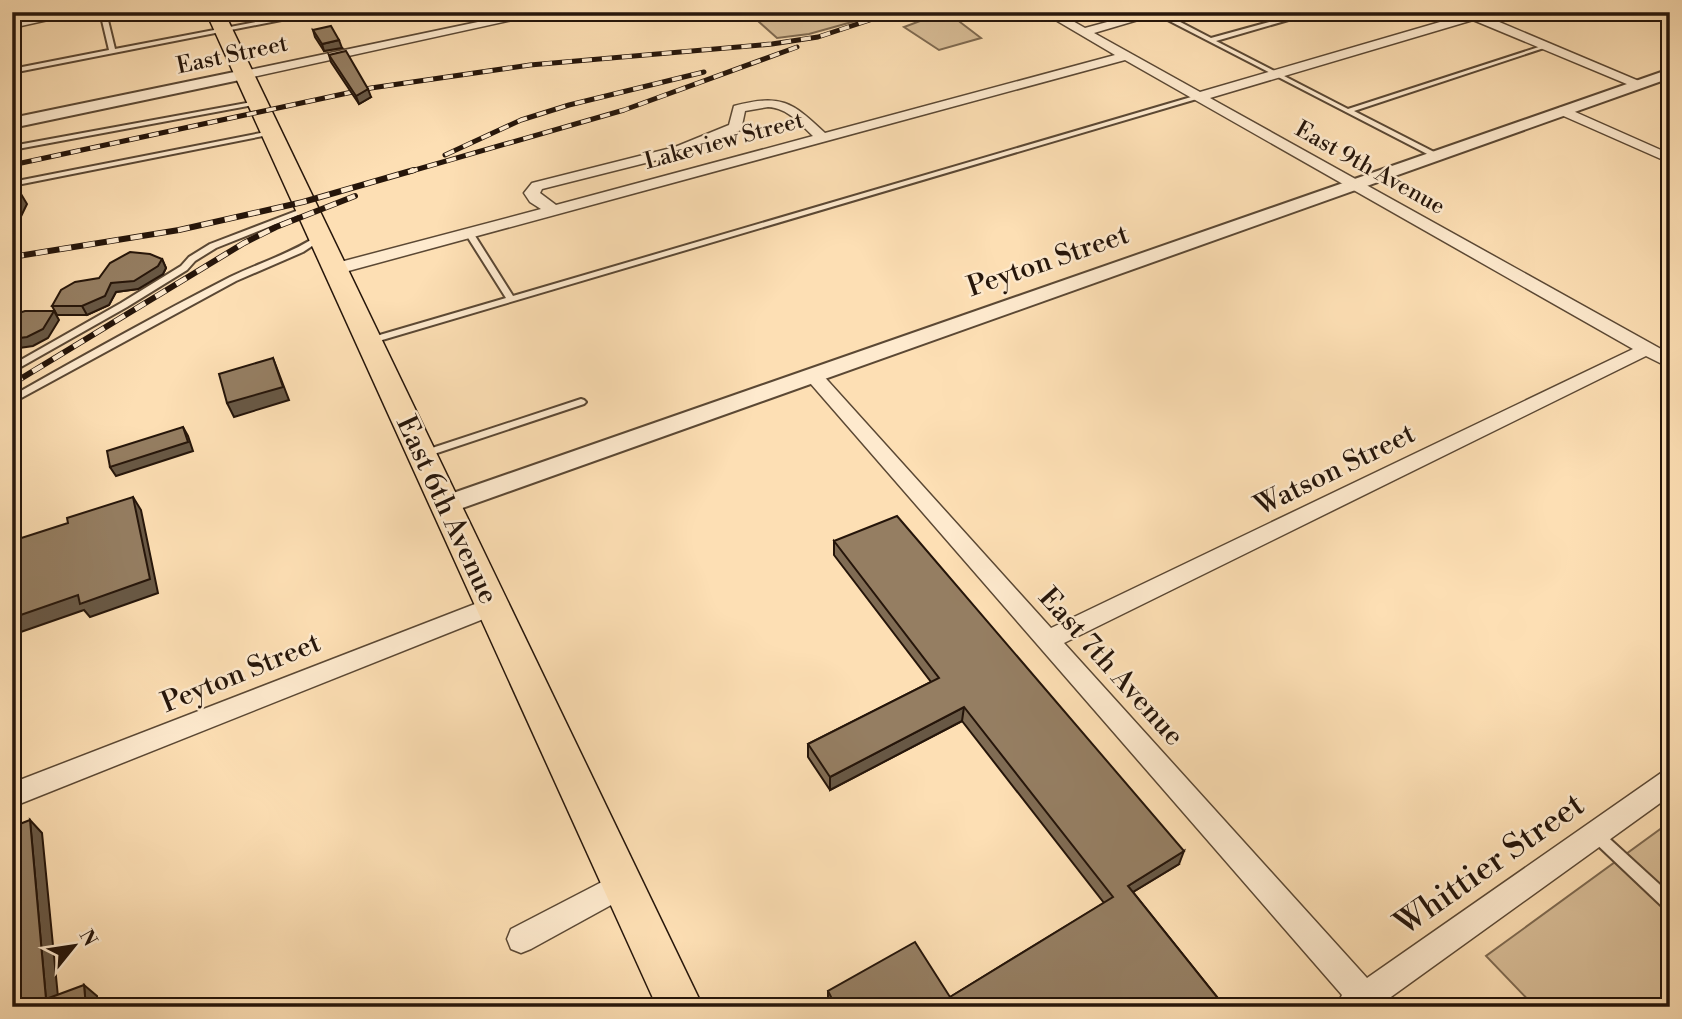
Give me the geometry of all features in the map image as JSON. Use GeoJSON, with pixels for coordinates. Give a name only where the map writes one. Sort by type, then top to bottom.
{"type":"FeatureCollection","features":[{"type":"Feature","properties":{"kind":"main road","name":"East 6th Avenue"},"geometry":{"type":"LineString","coordinates":[[219,22],[680,1007]]}},
{"type":"Feature","properties":{"kind":"street"},"geometry":{"type":"LineString","coordinates":[[12,24],[78,12]]}},
{"type":"Feature","properties":{"kind":"street","name":"East Street"},"geometry":{"type":"LineString","coordinates":[[12,123],[251,89],[493,17],[543,12]]}},
{"type":"Feature","properties":{"kind":"street","name":"East 9th Avenue"},"geometry":{"type":"LineString","coordinates":[[1048,12],[1670,362]]}},
{"type":"Feature","properties":{"kind":"street"},"geometry":{"type":"LineString","coordinates":[[1083,32],[1158,12]]}},
{"type":"Feature","properties":{"kind":"street"},"geometry":{"type":"LineString","coordinates":[[1198,97],[1475,13],[1547,47],[1639,84]]}},
{"type":"Feature","properties":{"kind":"street","name":"Lakeview Street"},"geometry":{"type":"LineString","coordinates":[[335,269],[1126,56]]}},
{"type":"Feature","properties":{"kind":"street","name":"Peyton Street"},"geometry":{"type":"LineString","coordinates":[[445,505],[1670,74]]}},
{"type":"Feature","properties":{"kind":"street"},"geometry":{"type":"LineString","coordinates":[[554,210],[535,199],[532,193],[537,186],[680,150],[736,127],[739,109],[764,102],[776,101],[785,104],[823,138]]}},
{"type":"Feature","properties":{"kind":"street"},"geometry":{"type":"LineString","coordinates":[[1564,111],[1670,159]]}},
{"type":"Feature","properties":{"kind":"street","name":"Watson Street"},"geometry":{"type":"LineString","coordinates":[[1047,640],[1647,349]]}},
{"type":"Feature","properties":{"kind":"street","name":"East 7th Avenue"},"geometry":{"type":"LineString","coordinates":[[813,376],[1047,640],[1358,1002]]}},
{"type":"Feature","properties":{"kind":"street","name":"Peyton Street"},"geometry":{"type":"LineString","coordinates":[[12,795],[493,606]]}},
{"type":"Feature","properties":{"kind":"street","name":"Whittier Street"},"geometry":{"type":"LineString","coordinates":[[1358,1002],[1668,785]]}},
{"type":"Feature","properties":{"kind":"street"},"geometry":{"type":"LineString","coordinates":[[521,939],[623,884]]}},
{"type":"Feature","properties":{"kind":"lane"},"geometry":{"type":"LineString","coordinates":[[103,12],[113,52]]}},
{"type":"Feature","properties":{"kind":"lane"},"geometry":{"type":"LineString","coordinates":[[12,71],[113,52],[219,22],[319,12]]}},
{"type":"Feature","properties":{"kind":"lane"},"geometry":{"type":"LineString","coordinates":[[1158,12],[1436,156]]}},
{"type":"Feature","properties":{"kind":"lane"},"geometry":{"type":"LineString","coordinates":[[1211,40],[1313,12]]}},
{"type":"Feature","properties":{"kind":"lane"},"geometry":{"type":"LineString","coordinates":[[1348,111],[1547,47]]}},
{"type":"Feature","properties":{"kind":"lane"},"geometry":{"type":"LineString","coordinates":[[12,148],[251,89]]}},
{"type":"Feature","properties":{"kind":"lane"},"geometry":{"type":"LineString","coordinates":[[369,341],[1198,97]]}},
{"type":"Feature","properties":{"kind":"lane"},"geometry":{"type":"LineString","coordinates":[[12,184],[271,133]]}},
{"type":"Feature","properties":{"kind":"lane"},"geometry":{"type":"LineString","coordinates":[[12,369],[124,305],[184,268],[192,259],[213,246],[314,224],[310,245],[221,285],[12,400]]}},
{"type":"Feature","properties":{"kind":"lane"},"geometry":{"type":"LineString","coordinates":[[469,233],[511,299]]}},
{"type":"Feature","properties":{"kind":"lane"},"geometry":{"type":"LineString","coordinates":[[422,455],[581,402]]}},
{"type":"Feature","properties":{"kind":"lane"},"geometry":{"type":"LineString","coordinates":[[1595,834],[1670,904]]}},
{"type":"Feature","properties":{"kind":"shaded area"},"geometry":{"type":"Polygon","coordinates":[[[748,12],[888,12],[809,34],[777,38],[748,12]]]}},
{"type":"Feature","properties":{"kind":"shaded area"},"geometry":{"type":"Polygon","coordinates":[[[944,12],[979,12],[956,19],[981,38],[939,50],[904,27],[944,12]]]}},
{"type":"Feature","properties":{"kind":"shaded area"},"geometry":{"type":"Polygon","coordinates":[[[1670,822],[1670,1007],[1535,1007],[1486,956],[1670,822]]]}},
{"type":"Feature","properties":{"kind":"building"},"geometry":{"type":"Polygon","coordinates":[[[331,26],[339,40],[322,44],[313,30],[331,26]]]}},
{"type":"Feature","properties":{"kind":"building"},"geometry":{"type":"Polygon","coordinates":[[[346,51],[368,89],[356,96],[329,55],[346,51]]]}},
{"type":"Feature","properties":{"kind":"building"},"geometry":{"type":"Polygon","coordinates":[[[12,189],[18,189],[12,200],[12,189]]]}},
{"type":"Feature","properties":{"kind":"building"},"geometry":{"type":"Polygon","coordinates":[[[130,252],[150,254],[162,259],[158,266],[134,281],[111,283],[105,296],[82,306],[52,306],[61,290],[75,282],[99,278],[110,263],[130,252]]]}},
{"type":"Feature","properties":{"kind":"building"},"geometry":{"type":"Polygon","coordinates":[[[25,311],[54,311],[43,329],[27,337],[12,339],[12,315],[25,311]]]}},
{"type":"Feature","properties":{"kind":"building"},"geometry":{"type":"Polygon","coordinates":[[[273,358],[283,387],[227,403],[219,374],[273,358]]]}},
{"type":"Feature","properties":{"kind":"building"},"geometry":{"type":"Polygon","coordinates":[[[183,427],[188,442],[110,467],[107,451],[183,427]]]}},
{"type":"Feature","properties":{"kind":"building"},"geometry":{"type":"Polygon","coordinates":[[[133,497],[150,579],[80,604],[78,595],[12,618],[12,541],[68,523],[67,518],[133,497]]]}},
{"type":"Feature","properties":{"kind":"building"},"geometry":{"type":"Polygon","coordinates":[[[897,516],[1184,851],[1128,886],[1225,1007],[836,1007],[828,991],[915,942],[950,997],[1113,897],[964,707],[830,777],[808,744],[939,678],[834,541],[897,516]]]}},
{"type":"Feature","properties":{"kind":"building"},"geometry":{"type":"Polygon","coordinates":[[[30,820],[46,999],[84,985],[86,1007],[12,1007],[12,827],[30,820]]]}},
{"type":"Feature","properties":{"kind":"railway"},"geometry":{"type":"LineString","coordinates":[[12,165],[371,88],[530,65],[772,44],[818,37],[894,12]]}},
{"type":"Feature","properties":{"kind":"railway"},"geometry":{"type":"LineString","coordinates":[[408,172],[624,110],[797,47]]}},
{"type":"Feature","properties":{"kind":"railway"},"geometry":{"type":"LineString","coordinates":[[445,155],[521,120],[569,105],[704,72]]}},
{"type":"Feature","properties":{"kind":"railway"},"geometry":{"type":"LineString","coordinates":[[12,257],[179,230],[303,202],[414,170]]}},
{"type":"Feature","properties":{"kind":"railway"},"geometry":{"type":"LineString","coordinates":[[12,384],[244,243],[276,227],[355,196]]}}]}
